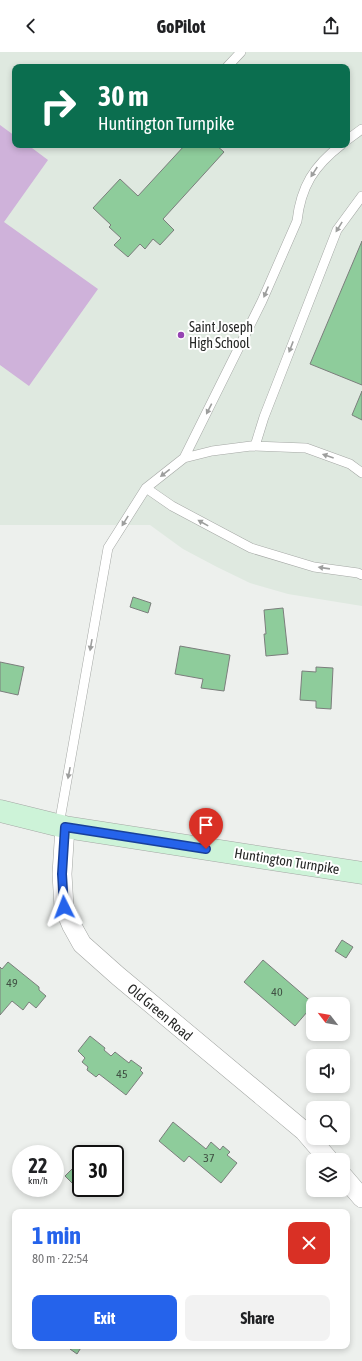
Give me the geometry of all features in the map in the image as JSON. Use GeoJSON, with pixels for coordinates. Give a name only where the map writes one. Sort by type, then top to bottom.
{"type":"FeatureCollection","features":[{"type":"Feature","properties":{"kind":"main road","name":"Huntington Turnpike"},"geometry":{"type":"LineString","coordinates":[[0,811],[62,826],[362,872]]}},
{"type":"Feature","properties":{"kind":"street","name":"Old Green Road"},"geometry":{"type":"LineString","coordinates":[[62,826],[64,907],[82,944],[118,976],[304,1131],[323,1153]]}},
{"type":"Feature","properties":{"kind":"street"},"geometry":{"type":"LineString","coordinates":[[350,1184],[362,1198]]}},
{"type":"Feature","properties":{"kind":"lane"},"geometry":{"type":"LineString","coordinates":[[229,64],[240,52]]}},
{"type":"Feature","properties":{"kind":"lane"},"geometry":{"type":"LineString","coordinates":[[350,138],[362,129]]}},
{"type":"Feature","properties":{"kind":"lane"},"geometry":{"type":"LineString","coordinates":[[184,458],[262,301],[297,221],[303,193],[314,170],[338,148]]}},
{"type":"Feature","properties":{"kind":"lane"},"geometry":{"type":"LineString","coordinates":[[255,446],[264,417],[336,230],[362,196]]}},
{"type":"Feature","properties":{"kind":"lane"},"geometry":{"type":"LineString","coordinates":[[62,826],[108,548],[146,488],[184,458],[212,451],[255,446],[306,448],[350,464],[362,473]]}},
{"type":"Feature","properties":{"kind":"lane"},"geometry":{"type":"LineString","coordinates":[[146,488],[172,506],[251,548],[314,567],[358,573],[362,575]]}},
{"type":"Feature","properties":{"kind":"shaded area","name":"Saint Joseph High School"},"geometry":{"type":"Polygon","coordinates":[[[0,52],[362,52],[362,606],[288,594],[250,583],[183,549],[150,525],[0,525],[0,52]]]}},
{"type":"Feature","properties":{"kind":"shaded area"},"geometry":{"type":"Polygon","coordinates":[[[0,125],[12,134],[12,148],[32,148],[48,160],[4,222],[98,289],[29,386],[0,365],[0,125]]]}},
{"type":"Feature","properties":{"kind":"building"},"geometry":{"type":"Polygon","coordinates":[[[182,148],[219,148],[224,152],[163,219],[174,230],[160,245],[153,239],[145,249],[140,244],[128,257],[114,245],[121,238],[109,227],[111,225],[93,208],[120,179],[138,196],[182,148]]]}},
{"type":"Feature","properties":{"kind":"building"},"geometry":{"type":"Polygon","coordinates":[[[362,241],[362,385],[310,364],[362,241]]]}},
{"type":"Feature","properties":{"kind":"building"},"geometry":{"type":"Polygon","coordinates":[[[362,391],[362,420],[352,415],[362,391]]]}},
{"type":"Feature","properties":{"kind":"building"},"geometry":{"type":"Polygon","coordinates":[[[133,597],[151,603],[148,613],[130,607],[133,597]]]}},
{"type":"Feature","properties":{"kind":"building"},"geometry":{"type":"Polygon","coordinates":[[[283,608],[288,654],[266,656],[264,610],[283,608]]]}},
{"type":"Feature","properties":{"kind":"building"},"geometry":{"type":"Polygon","coordinates":[[[180,646],[230,655],[224,691],[201,688],[203,679],[175,674],[180,646]]]}},
{"type":"Feature","properties":{"kind":"building"},"geometry":{"type":"Polygon","coordinates":[[[0,662],[24,667],[18,695],[0,691],[0,662]]]}},
{"type":"Feature","properties":{"kind":"building"},"geometry":{"type":"Polygon","coordinates":[[[316,667],[333,668],[331,709],[316,708],[316,701],[300,700],[302,671],[316,672],[316,667]]]}},
{"type":"Feature","properties":{"kind":"building"},"geometry":{"type":"Polygon","coordinates":[[[342,940],[353,947],[346,958],[335,951],[342,940]]]}},
{"type":"Feature","properties":{"kind":"building"},"geometry":{"type":"Polygon","coordinates":[[[263,960],[306,997],[306,1013],[295,1026],[244,982],[263,960]]]}},
{"type":"Feature","properties":{"kind":"building"},"geometry":{"type":"Polygon","coordinates":[[[8,962],[39,987],[39,990],[46,996],[36,1008],[29,1002],[23,1010],[12,1001],[0,1015],[0,967],[2,969],[8,962]]]}},
{"type":"Feature","properties":{"kind":"building"},"geometry":{"type":"Polygon","coordinates":[[[90,1036],[105,1048],[104,1050],[111,1056],[115,1052],[129,1063],[131,1060],[142,1068],[140,1070],[143,1073],[126,1095],[99,1074],[96,1077],[87,1070],[88,1067],[82,1062],[85,1058],[78,1051],[90,1036]]]}},
{"type":"Feature","properties":{"kind":"building"},"geometry":{"type":"Polygon","coordinates":[[[173,1122],[206,1149],[211,1142],[220,1150],[223,1146],[230,1152],[227,1155],[237,1163],[221,1183],[189,1156],[184,1162],[159,1141],[173,1122]]]}},
{"type":"Feature","properties":{"kind":"building"},"geometry":{"type":"Polygon","coordinates":[[[72,1169],[72,1183],[65,1176],[72,1169]]]}},
{"type":"Feature","properties":{"kind":"building"},"geometry":{"type":"Polygon","coordinates":[[[70,1349],[80,1349],[77,1354],[70,1349]]]}},
{"type":"Feature","properties":{"kind":"place","name":"Saint Joseph High School"},"geometry":{"type":"Point","coordinates":[181,335]}},
{"type":"Feature","properties":{"kind":"route"},"geometry":{"type":"LineString","coordinates":[[64,907],[62,874],[65,827],[206,849]]}}]}
